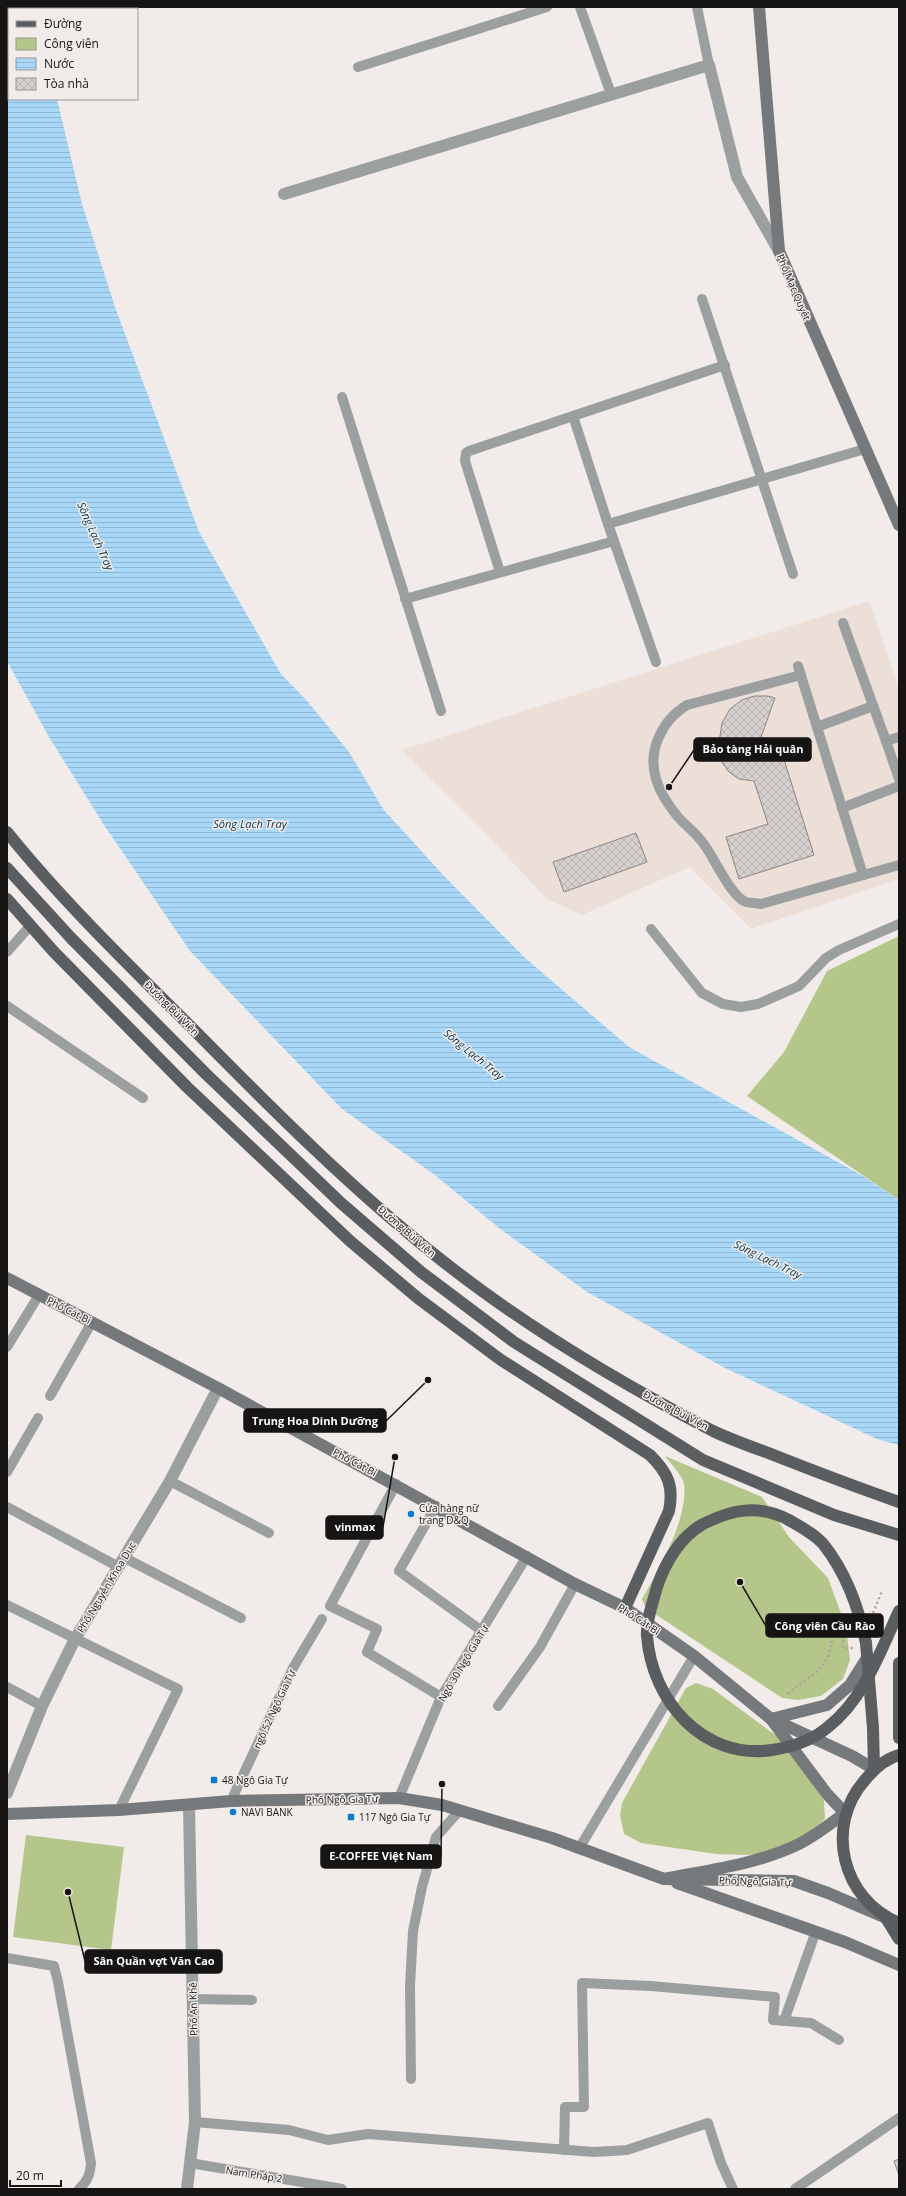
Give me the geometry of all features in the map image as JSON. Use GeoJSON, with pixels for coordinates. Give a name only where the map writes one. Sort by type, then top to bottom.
{"type":"FeatureCollection","features":[{"type":"Feature","properties":{"kind":"main road","name":"Đường Bùi Viện"},"geometry":{"type":"LineString","coordinates":[[7,832],[30,861],[87,922],[219,1056],[356,1187],[435,1255],[523,1320],[613,1377],[716,1432],[836,1480],[899,1502]]}},
{"type":"Feature","properties":{"kind":"main road"},"geometry":{"type":"LineString","coordinates":[[7,868],[137,1006],[341,1203],[421,1272],[514,1342],[702,1460],[834,1515],[899,1535]]}},
{"type":"Feature","properties":{"kind":"main road"},"geometry":{"type":"LineString","coordinates":[[7,900],[30,926],[187,1087],[350,1241],[419,1299],[502,1360],[650,1455],[661,1466],[669,1480],[672,1495],[669,1511],[625,1608]]}},
{"type":"Feature","properties":{"kind":"main road"},"geometry":{"type":"LineString","coordinates":[[502,1360],[514,1342]]}},
{"type":"Feature","properties":{"kind":"main road"},"geometry":{"type":"LineString","coordinates":[[874,1769],[872,1708],[867,1658],[854,1599],[824,1544],[804,1529],[784,1518],[764,1511],[741,1510],[719,1516],[695,1529],[673,1552],[662,1573],[652,1606],[647,1635],[658,1681],[667,1701],[682,1719],[695,1731],[724,1746],[760,1752],[798,1744],[829,1727],[844,1712],[862,1686],[899,1611]]}},
{"type":"Feature","properties":{"kind":"main road"},"geometry":{"type":"LineString","coordinates":[[899,1663],[899,1738]]}},
{"type":"Feature","properties":{"kind":"main road"},"geometry":{"type":"LineString","coordinates":[[899,1755],[874,1769],[856,1789],[845,1813],[841,1844],[847,1873],[863,1899],[886,1918],[899,1923]]}},
{"type":"Feature","properties":{"kind":"main road"},"geometry":{"type":"LineString","coordinates":[[886,1918],[899,1939]]}},
{"type":"Feature","properties":{"kind":"street","name":"Phố Mạc Quyêt"},"geometry":{"type":"LineString","coordinates":[[759,7],[779,251],[899,525]]}},
{"type":"Feature","properties":{"kind":"street"},"geometry":{"type":"LineString","coordinates":[[284,194],[709,65],[737,177],[779,251]]}},
{"type":"Feature","properties":{"kind":"street","name":"Phố Cát Bi"},"geometry":{"type":"LineString","coordinates":[[7,1278],[218,1388],[396,1484],[575,1584],[625,1608],[694,1656],[771,1718],[852,1756],[874,1769]]}},
{"type":"Feature","properties":{"kind":"street","name":"Phố Nguyễn Khoa Dục"},"geometry":{"type":"LineString","coordinates":[[7,1793],[42,1706],[75,1640],[170,1481],[218,1388]]}},
{"type":"Feature","properties":{"kind":"street"},"geometry":{"type":"LineString","coordinates":[[771,1718],[827,1705],[850,1685],[867,1658]]}},
{"type":"Feature","properties":{"kind":"street","name":"Phố Cát Bi"},"geometry":{"type":"LineString","coordinates":[[771,1718],[827,1794],[845,1813]]}},
{"type":"Feature","properties":{"kind":"street","name":"Phố Ngô Gia Tự"},"geometry":{"type":"LineString","coordinates":[[7,1814],[119,1810],[231,1801],[399,1798],[460,1810],[580,1847],[664,1879],[794,1882],[828,1893],[886,1918]]}},
{"type":"Feature","properties":{"kind":"street","name":"Phố An Khê"},"geometry":{"type":"LineString","coordinates":[[187,2189],[195,2122],[189,1805]]}},
{"type":"Feature","properties":{"kind":"street","name":"Phố Ngô Gia Tự"},"geometry":{"type":"LineString","coordinates":[[664,1879],[734,1865],[780,1851],[799,1844],[820,1832],[845,1813]]}},
{"type":"Feature","properties":{"kind":"street"},"geometry":{"type":"LineString","coordinates":[[664,1879],[816,1931],[899,1965]]}},
{"type":"Feature","properties":{"kind":"lane"},"geometry":{"type":"LineString","coordinates":[[358,68],[547,7]]}},
{"type":"Feature","properties":{"kind":"lane"},"geometry":{"type":"LineString","coordinates":[[580,7],[611,94]]}},
{"type":"Feature","properties":{"kind":"lane"},"geometry":{"type":"LineString","coordinates":[[697,7],[709,65]]}},
{"type":"Feature","properties":{"kind":"lane"},"geometry":{"type":"LineString","coordinates":[[702,299],[793,574]]}},
{"type":"Feature","properties":{"kind":"lane"},"geometry":{"type":"LineString","coordinates":[[500,572],[465,461],[466,454],[469,451],[725,365]]}},
{"type":"Feature","properties":{"kind":"lane"},"geometry":{"type":"LineString","coordinates":[[342,397],[441,711]]}},
{"type":"Feature","properties":{"kind":"lane"},"geometry":{"type":"LineString","coordinates":[[573,416],[608,524],[656,662]]}},
{"type":"Feature","properties":{"kind":"lane"},"geometry":{"type":"LineString","coordinates":[[608,524],[865,449]]}},
{"type":"Feature","properties":{"kind":"lane"},"geometry":{"type":"LineString","coordinates":[[405,599],[614,541]]}},
{"type":"Feature","properties":{"kind":"lane"},"geometry":{"type":"LineString","coordinates":[[843,624],[899,779]]}},
{"type":"Feature","properties":{"kind":"lane"},"geometry":{"type":"LineString","coordinates":[[863,875],[799,670],[687,705],[673,713],[662,729],[655,748],[652,768],[660,792],[678,818],[697,835],[714,857],[731,889],[746,902],[761,904],[899,865]]}},
{"type":"Feature","properties":{"kind":"lane"},"geometry":{"type":"LineString","coordinates":[[817,727],[873,706]]}},
{"type":"Feature","properties":{"kind":"lane"},"geometry":{"type":"LineString","coordinates":[[886,741],[899,737]]}},
{"type":"Feature","properties":{"kind":"lane"},"geometry":{"type":"LineString","coordinates":[[842,808],[899,786]]}},
{"type":"Feature","properties":{"kind":"lane"},"geometry":{"type":"LineString","coordinates":[[651,929],[702,993],[723,1004],[741,1006],[758,1004],[799,986],[826,958],[839,950],[899,924]]}},
{"type":"Feature","properties":{"kind":"lane"},"geometry":{"type":"LineString","coordinates":[[7,952],[30,926]]}},
{"type":"Feature","properties":{"kind":"lane"},"geometry":{"type":"LineString","coordinates":[[7,1006],[143,1098]]}},
{"type":"Feature","properties":{"kind":"lane"},"geometry":{"type":"LineString","coordinates":[[7,1346],[39,1295]]}},
{"type":"Feature","properties":{"kind":"lane"},"geometry":{"type":"LineString","coordinates":[[50,1396],[92,1322]]}},
{"type":"Feature","properties":{"kind":"lane"},"geometry":{"type":"LineString","coordinates":[[7,1472],[38,1418]]}},
{"type":"Feature","properties":{"kind":"lane"},"geometry":{"type":"LineString","coordinates":[[170,1481],[269,1533]]}},
{"type":"Feature","properties":{"kind":"lane"},"geometry":{"type":"LineString","coordinates":[[396,1484],[330,1606],[377,1629],[367,1652],[441,1697]]}},
{"type":"Feature","properties":{"kind":"lane"},"geometry":{"type":"LineString","coordinates":[[436,1506],[399,1571],[482,1631]]}},
{"type":"Feature","properties":{"kind":"lane"},"geometry":{"type":"LineString","coordinates":[[7,1507],[241,1618]]}},
{"type":"Feature","properties":{"kind":"lane","name":"Ngõ 30 Ngô Gia Tự"},"geometry":{"type":"LineString","coordinates":[[399,1798],[441,1697],[527,1556]]}},
{"type":"Feature","properties":{"kind":"lane"},"geometry":{"type":"LineString","coordinates":[[498,1706],[540,1647],[575,1584]]}},
{"type":"Feature","properties":{"kind":"lane"},"geometry":{"type":"LineString","coordinates":[[7,1605],[75,1640],[178,1689],[119,1810]]}},
{"type":"Feature","properties":{"kind":"lane","name":"ngõ 52 Ngô Gia Tự"},"geometry":{"type":"LineString","coordinates":[[231,1801],[293,1668],[322,1619]]}},
{"type":"Feature","properties":{"kind":"lane"},"geometry":{"type":"LineString","coordinates":[[580,1847],[694,1656]]}},
{"type":"Feature","properties":{"kind":"lane"},"geometry":{"type":"LineString","coordinates":[[7,1688],[42,1706]]}},
{"type":"Feature","properties":{"kind":"lane"},"geometry":{"type":"LineString","coordinates":[[411,2079],[410,1986],[414,1931],[422,1887],[436,1837],[460,1810]]}},
{"type":"Feature","properties":{"kind":"lane"},"geometry":{"type":"LineString","coordinates":[[784,2020],[816,1931]]}},
{"type":"Feature","properties":{"kind":"lane"},"geometry":{"type":"LineString","coordinates":[[7,1958],[54,1966],[91,2163],[88,2179],[79,2189]]}},
{"type":"Feature","properties":{"kind":"lane"},"geometry":{"type":"LineString","coordinates":[[564,2150],[565,2107],[584,2108],[582,1982],[651,1986],[775,1997],[773,2020],[811,2023],[839,2040]]}},
{"type":"Feature","properties":{"kind":"lane"},"geometry":{"type":"LineString","coordinates":[[193,1999],[252,2000]]}},
{"type":"Feature","properties":{"kind":"lane"},"geometry":{"type":"LineString","coordinates":[[795,2189],[899,2118]]}},
{"type":"Feature","properties":{"kind":"lane"},"geometry":{"type":"LineString","coordinates":[[195,2122],[289,2130],[328,2140],[368,2134],[594,2152],[627,2150],[708,2123],[721,2163],[733,2189]]}},
{"type":"Feature","properties":{"kind":"lane","name":"Nam Pháp 2"},"geometry":{"type":"LineString","coordinates":[[190,2163],[307,2186],[342,2189]]}},
{"type":"Feature","properties":{"kind":"path"},"geometry":{"type":"LineString","coordinates":[[871,1620],[882,1591]]}},
{"type":"Feature","properties":{"kind":"path"},"geometry":{"type":"LineString","coordinates":[[788,1694],[824,1666],[832,1648],[833,1632],[843,1632],[844,1648],[863,1645]]}},
{"type":"Feature","properties":{"kind":"shaded area"},"geometry":{"type":"Polygon","coordinates":[[[869,601],[899,688],[899,879],[751,929],[689,867],[582,915],[547,899],[478,825],[402,750],[869,601]]]}},
{"type":"Feature","properties":{"kind":"green space"},"geometry":{"type":"Polygon","coordinates":[[[899,936],[899,1200],[747,1096],[784,1052],[827,971],[899,936]]]}},
{"type":"Feature","properties":{"kind":"green space"},"geometry":{"type":"Polygon","coordinates":[[[665,1456],[762,1497],[789,1537],[828,1578],[846,1627],[850,1660],[843,1679],[821,1696],[798,1700],[782,1698],[646,1608],[642,1599],[671,1544],[682,1513],[684,1498],[683,1481],[679,1473],[665,1456]]]}},
{"type":"Feature","properties":{"kind":"green space"},"geometry":{"type":"Polygon","coordinates":[[[696,1683],[713,1689],[778,1737],[813,1784],[824,1801],[825,1819],[806,1835],[778,1851],[748,1855],[716,1854],[641,1843],[624,1834],[620,1815],[622,1803],[686,1688],[696,1683]]]}},
{"type":"Feature","properties":{"kind":"green space"},"geometry":{"type":"Polygon","coordinates":[[[26,1835],[124,1847],[111,1950],[13,1937],[26,1835]]]}},
{"type":"Feature","properties":{"kind":"water","name":"Sông Lạch Tray"},"geometry":{"type":"Polygon","coordinates":[[[7,7],[35,7],[8,8],[8,100],[57,100],[82,204],[115,307],[199,532],[281,674],[308,702],[349,752],[383,809],[444,876],[525,958],[629,1047],[863,1176],[899,1200],[899,1445],[877,1439],[725,1368],[587,1292],[499,1228],[435,1175],[342,1109],[190,951],[104,825],[49,737],[7,661],[7,7]]]}},
{"type":"Feature","properties":{"kind":"building"},"geometry":{"type":"Polygon","coordinates":[[[754,696],[768,696],[775,698],[760,740],[780,747],[814,855],[739,879],[726,837],[768,824],[754,781],[739,779],[729,772],[721,761],[718,749],[722,723],[730,709],[742,700],[754,696]]]}},
{"type":"Feature","properties":{"kind":"building"},"geometry":{"type":"Polygon","coordinates":[[[636,833],[647,862],[564,892],[553,862],[636,833]]]}},
{"type":"Feature","properties":{"kind":"building"},"geometry":{"type":"Polygon","coordinates":[[[899,2159],[899,2175],[894,2161],[899,2159]]]}},
{"type":"Feature","properties":{"kind":"place","name":"Bảo tàng Hải quân"},"geometry":{"type":"Point","coordinates":[669,787]}},
{"type":"Feature","properties":{"kind":"place","name":"Trung Hoa Dinh Dưỡng"},"geometry":{"type":"Point","coordinates":[428,1380]}},
{"type":"Feature","properties":{"kind":"place","name":"vinmax"},"geometry":{"type":"Point","coordinates":[395,1457]}},
{"type":"Feature","properties":{"kind":"place","name":"Cửa hàng nữ trang D&Q"},"geometry":{"type":"Point","coordinates":[411,1514]}},
{"type":"Feature","properties":{"kind":"place","name":"Công viên Cầu Rào"},"geometry":{"type":"Point","coordinates":[740,1582]}},
{"type":"Feature","properties":{"kind":"place","name":"48 Ngô Gia Tự"},"geometry":{"type":"Point","coordinates":[214,1780]}},
{"type":"Feature","properties":{"kind":"place","name":"E-COFFEE Việt Nam"},"geometry":{"type":"Point","coordinates":[442,1784]}},
{"type":"Feature","properties":{"kind":"place","name":"NAVI BANK"},"geometry":{"type":"Point","coordinates":[233,1812]}},
{"type":"Feature","properties":{"kind":"place","name":"117 Ngô Gia Tự"},"geometry":{"type":"Point","coordinates":[351,1817]}},
{"type":"Feature","properties":{"kind":"place","name":"Sân Quần vợt Văn Cao"},"geometry":{"type":"Point","coordinates":[68,1892]}}]}
